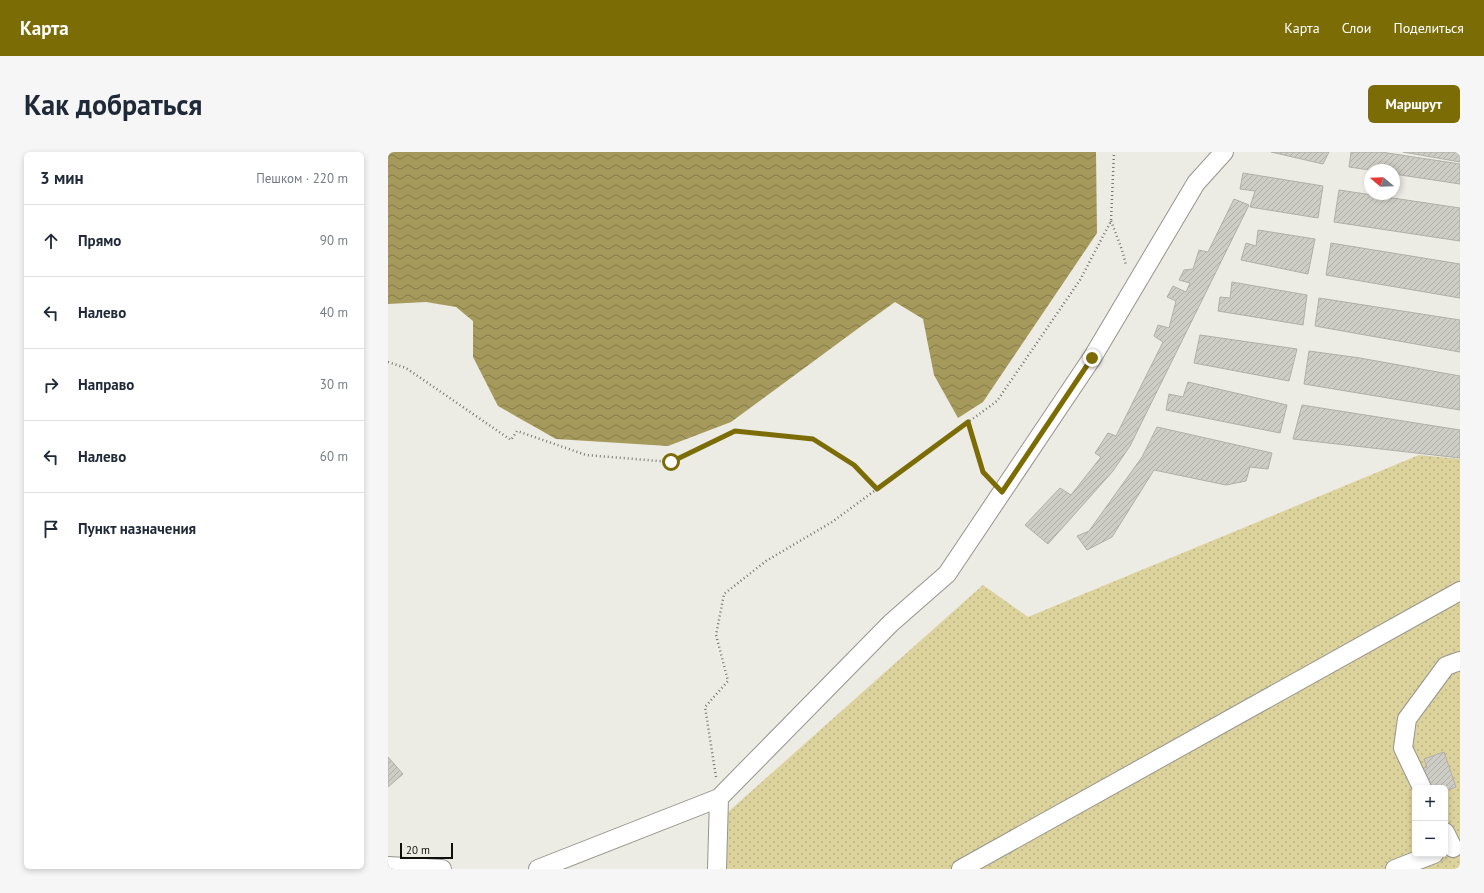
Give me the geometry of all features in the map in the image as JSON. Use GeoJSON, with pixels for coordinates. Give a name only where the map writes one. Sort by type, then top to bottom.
{"type":"FeatureCollection","features":[{"type":"Feature","properties":{"kind":"lane"},"geometry":{"type":"LineString","coordinates":[[538,869],[719,798],[891,623],[947,574],[1092,358],[1196,183],[1224,152]]}},
{"type":"Feature","properties":{"kind":"lane"},"geometry":{"type":"LineString","coordinates":[[961,869],[1460,591]]}},
{"type":"Feature","properties":{"kind":"lane"},"geometry":{"type":"LineString","coordinates":[[1421,785],[1403,748],[1407,719],[1446,666],[1460,662]]}},
{"type":"Feature","properties":{"kind":"lane"},"geometry":{"type":"LineString","coordinates":[[718,869],[719,798]]}},
{"type":"Feature","properties":{"kind":"lane"},"geometry":{"type":"LineString","coordinates":[[1448,838],[1453,848]]}},
{"type":"Feature","properties":{"kind":"lane"},"geometry":{"type":"LineString","coordinates":[[1395,869],[1428,860]]}},
{"type":"Feature","properties":{"kind":"lane"},"geometry":{"type":"LineString","coordinates":[[388,866],[442,869]]}},
{"type":"Feature","properties":{"kind":"path"},"geometry":{"type":"LineString","coordinates":[[1114,152],[1111,221],[1122,250],[1133,290]]}},
{"type":"Feature","properties":{"kind":"path"},"geometry":{"type":"LineString","coordinates":[[719,798],[705,707],[728,681],[716,635],[724,594],[766,561],[832,522],[997,401],[1080,280],[1111,221]]}},
{"type":"Feature","properties":{"kind":"path"},"geometry":{"type":"LineString","coordinates":[[388,362],[406,368],[511,440],[517,431],[586,454],[671,462],[735,431],[813,439],[854,465],[877,489]]}},
{"type":"Feature","properties":{"kind":"path"},"geometry":{"type":"LineString","coordinates":[[968,422],[983,472],[1002,492]]}},
{"type":"Feature","properties":{"kind":"shaded area"},"geometry":{"type":"Polygon","coordinates":[[[1419,455],[1460,459],[1460,869],[719,869],[709,829],[983,585],[1028,617],[1419,455]]]}},
{"type":"Feature","properties":{"kind":"water"},"geometry":{"type":"Polygon","coordinates":[[[388,152],[1096,152],[1097,233],[983,402],[958,418],[934,375],[923,319],[895,302],[731,422],[668,446],[556,439],[498,406],[473,357],[473,321],[456,307],[426,302],[388,304],[388,152]]]}},
{"type":"Feature","properties":{"kind":"building"},"geometry":{"type":"Polygon","coordinates":[[[1271,152],[1329,152],[1323,164],[1271,152]]]}},
{"type":"Feature","properties":{"kind":"building"},"geometry":{"type":"Polygon","coordinates":[[[1351,152],[1381,152],[1460,164],[1460,184],[1400,175],[1400,164],[1364,164],[1364,169],[1349,167],[1351,152]]]}},
{"type":"Feature","properties":{"kind":"building"},"geometry":{"type":"Polygon","coordinates":[[[1403,152],[1460,152],[1460,162],[1403,152]]]}},
{"type":"Feature","properties":{"kind":"building"},"geometry":{"type":"Polygon","coordinates":[[[1243,173],[1323,186],[1318,218],[1250,207],[1255,191],[1240,189],[1243,173]]]}},
{"type":"Feature","properties":{"kind":"building"},"geometry":{"type":"Polygon","coordinates":[[[1339,190],[1364,194],[1364,200],[1400,199],[1460,208],[1460,241],[1334,222],[1339,190]]]}},
{"type":"Feature","properties":{"kind":"building"},"geometry":{"type":"Polygon","coordinates":[[[1234,199],[1249,205],[1130,446],[1113,471],[1048,544],[1025,525],[1060,488],[1071,495],[1101,457],[1095,453],[1108,433],[1116,436],[1163,342],[1154,336],[1158,325],[1169,328],[1176,301],[1167,297],[1173,286],[1186,292],[1190,283],[1179,280],[1184,270],[1193,269],[1199,250],[1208,252],[1234,199]]]}},
{"type":"Feature","properties":{"kind":"building"},"geometry":{"type":"Polygon","coordinates":[[[1258,230],[1315,239],[1308,274],[1241,260],[1246,243],[1256,246],[1258,230]]]}},
{"type":"Feature","properties":{"kind":"building"},"geometry":{"type":"Polygon","coordinates":[[[1331,243],[1460,264],[1460,298],[1326,275],[1331,243]]]}},
{"type":"Feature","properties":{"kind":"building"},"geometry":{"type":"Polygon","coordinates":[[[1232,282],[1307,295],[1303,325],[1218,311],[1220,297],[1230,298],[1232,282]]]}},
{"type":"Feature","properties":{"kind":"building"},"geometry":{"type":"Polygon","coordinates":[[[1319,298],[1460,320],[1460,352],[1315,326],[1319,298]]]}},
{"type":"Feature","properties":{"kind":"building"},"geometry":{"type":"Polygon","coordinates":[[[1200,335],[1297,349],[1289,381],[1194,363],[1200,335]]]}},
{"type":"Feature","properties":{"kind":"building"},"geometry":{"type":"Polygon","coordinates":[[[1309,351],[1360,358],[1460,376],[1460,410],[1304,384],[1309,351]]]}},
{"type":"Feature","properties":{"kind":"building"},"geometry":{"type":"Polygon","coordinates":[[[1188,382],[1287,405],[1280,433],[1166,410],[1169,394],[1183,397],[1188,382]]]}},
{"type":"Feature","properties":{"kind":"building"},"geometry":{"type":"Polygon","coordinates":[[[1302,405],[1460,430],[1460,458],[1293,439],[1302,405]]]}},
{"type":"Feature","properties":{"kind":"building"},"geometry":{"type":"Polygon","coordinates":[[[1157,427],[1272,453],[1268,469],[1250,467],[1246,481],[1226,485],[1154,470],[1112,537],[1087,550],[1077,536],[1089,531],[1142,457],[1157,427]]]}},
{"type":"Feature","properties":{"kind":"building"},"geometry":{"type":"Polygon","coordinates":[[[1444,752],[1456,787],[1448,790],[1448,785],[1425,785],[1420,769],[1427,767],[1424,759],[1444,752]]]}},
{"type":"Feature","properties":{"kind":"building"},"geometry":{"type":"Polygon","coordinates":[[[388,757],[403,774],[388,787],[388,757]]]}},
{"type":"Feature","properties":{"kind":"route"},"geometry":{"type":"LineString","coordinates":[[671,462],[735,431],[813,439],[854,465],[877,489],[968,422],[983,472],[1002,492],[1092,358]]}}]}
